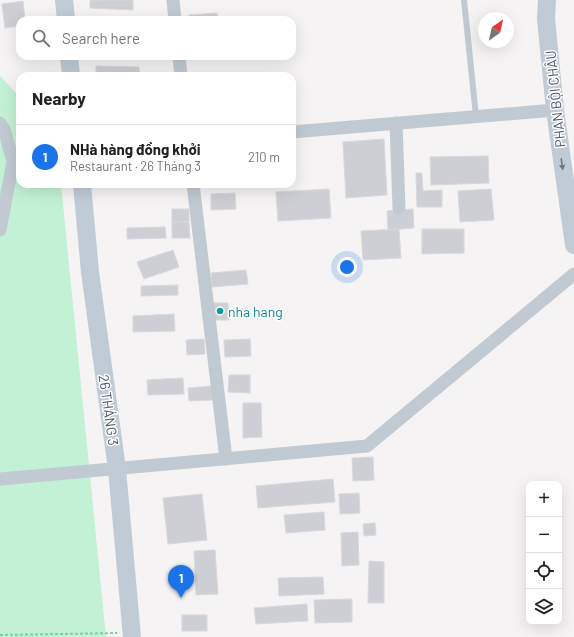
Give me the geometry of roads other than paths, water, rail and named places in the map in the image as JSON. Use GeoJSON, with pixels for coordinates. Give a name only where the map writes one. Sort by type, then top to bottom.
{"type":"FeatureCollection","features":[{"type":"Feature","properties":{"kind":"street"},"geometry":{"type":"LineString","coordinates":[[64,0],[66,16]]}},
{"type":"Feature","properties":{"kind":"street"},"geometry":{"type":"LineString","coordinates":[[173,0],[175,16]]}},
{"type":"Feature","properties":{"kind":"street","name":"PHAN BỘI CHÂU"},"geometry":{"type":"LineString","coordinates":[[546,0],[546,19],[555,110],[574,245]]}},
{"type":"Feature","properties":{"kind":"street"},"geometry":{"type":"LineString","coordinates":[[69,60],[71,72]]}},
{"type":"Feature","properties":{"kind":"street"},"geometry":{"type":"LineString","coordinates":[[179,60],[181,72]]}},
{"type":"Feature","properties":{"kind":"street"},"geometry":{"type":"LineString","coordinates":[[296,132],[555,110]]}},
{"type":"Feature","properties":{"kind":"street"},"geometry":{"type":"LineString","coordinates":[[0,123],[4,130],[13,162],[0,230]]}},
{"type":"Feature","properties":{"kind":"street"},"geometry":{"type":"LineString","coordinates":[[396,123],[399,208]]}},
{"type":"Feature","properties":{"kind":"street","name":"26 THÁNG 3"},"geometry":{"type":"LineString","coordinates":[[82,188],[90,272],[117,468],[131,635]]}},
{"type":"Feature","properties":{"kind":"street"},"geometry":{"type":"LineString","coordinates":[[193,188],[226,459]]}},
{"type":"Feature","properties":{"kind":"street"},"geometry":{"type":"LineString","coordinates":[[0,479],[367,446],[574,274]]}},
{"type":"Feature","properties":{"kind":"lane"},"geometry":{"type":"LineString","coordinates":[[464,0],[476,116]]}},
{"type":"Feature","properties":{"kind":"place","name":"nha hang"},"geometry":{"type":"Point","coordinates":[220,311]}},
{"type":"Feature","properties":{"kind":"place","name":"NHà hàng đồng khởi"},"geometry":{"type":"Point","coordinates":[181,598]}}]}
